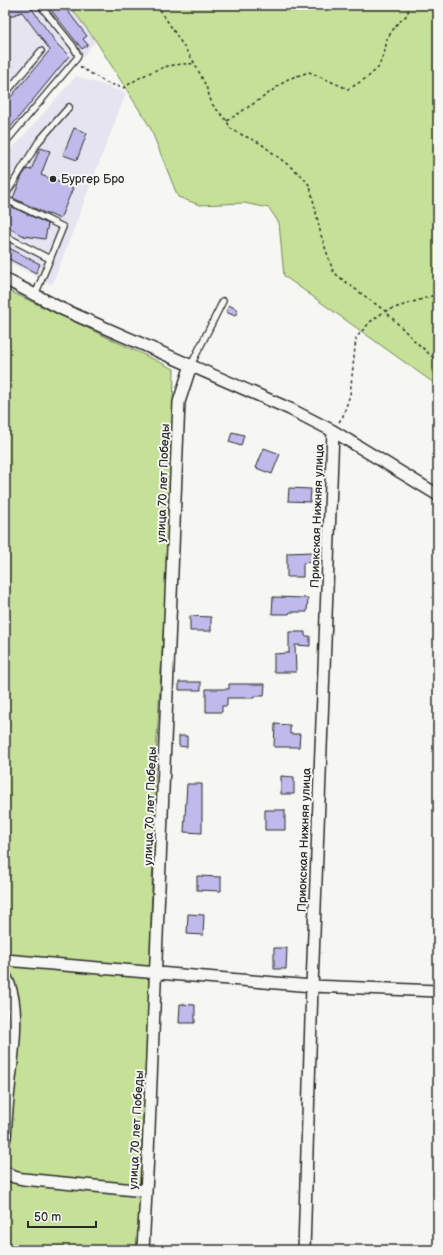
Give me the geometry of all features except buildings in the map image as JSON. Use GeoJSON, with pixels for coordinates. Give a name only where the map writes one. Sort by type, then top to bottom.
{"type":"FeatureCollection","features":[{"type":"Feature","properties":{"kind":"street"},"geometry":{"type":"LineString","coordinates":[[5,279],[62,309],[290,409],[333,431],[438,495]]}},
{"type":"Feature","properties":{"kind":"street","name":"улица 70 лет Победы"},"geometry":{"type":"LineString","coordinates":[[143,1250],[156,973],[179,402],[191,365]]}},
{"type":"Feature","properties":{"kind":"street","name":"Приокская Нижняя улица"},"geometry":{"type":"LineString","coordinates":[[304,1250],[312,986],[333,431]]}},
{"type":"Feature","properties":{"kind":"street"},"geometry":{"type":"LineString","coordinates":[[5,960],[312,986],[438,991]]}},
{"type":"Feature","properties":{"kind":"street"},"geometry":{"type":"LineString","coordinates":[[5,976],[12,992],[14,1006],[13,1048],[5,1138]]}},
{"type":"Feature","properties":{"kind":"street"},"geometry":{"type":"LineString","coordinates":[[5,1172],[14,1177],[23,1179],[145,1191]]}},
{"type":"Feature","properties":{"kind":"lane"},"geometry":{"type":"LineString","coordinates":[[5,143],[73,63],[78,55],[40,5]]}},
{"type":"Feature","properties":{"kind":"lane"},"geometry":{"type":"LineString","coordinates":[[5,94],[41,51]]}},
{"type":"Feature","properties":{"kind":"lane"},"geometry":{"type":"LineString","coordinates":[[35,295],[63,226],[5,198],[39,141],[69,107]]}},
{"type":"Feature","properties":{"kind":"lane"},"geometry":{"type":"LineString","coordinates":[[5,236],[50,259]]}},
{"type":"Feature","properties":{"kind":"lane"},"geometry":{"type":"LineString","coordinates":[[191,365],[223,301]]}},
{"type":"Feature","properties":{"kind":"path"},"geometry":{"type":"LineString","coordinates":[[157,5],[195,64],[206,86],[212,104],[227,121],[230,128],[260,143],[301,175],[310,186],[321,235],[333,271],[386,311],[438,362]]}},
{"type":"Feature","properties":{"kind":"path"},"geometry":{"type":"LineString","coordinates":[[227,121],[288,79],[298,77],[306,72],[348,88],[368,77],[378,68],[385,50],[386,39],[396,25],[407,15],[410,5]]}},
{"type":"Feature","properties":{"kind":"path"},"geometry":{"type":"LineString","coordinates":[[73,63],[107,83],[123,88],[138,78],[156,70],[180,63],[195,64]]}},
{"type":"Feature","properties":{"kind":"path"},"geometry":{"type":"LineString","coordinates":[[333,431],[342,416],[350,395],[356,338],[370,322],[386,311],[438,294]]}},
{"type":"Feature","properties":{"kind":"shaded area"},"geometry":{"type":"Polygon","coordinates":[[[5,5],[69,5],[96,41],[5,149],[5,5]]]}},
{"type":"Feature","properties":{"kind":"shaded area"},"geometry":{"type":"Polygon","coordinates":[[[76,76],[126,93],[52,285],[5,260],[5,157],[76,76]]]}},
{"type":"Feature","properties":{"kind":"green space"},"geometry":{"type":"Polygon","coordinates":[[[69,5],[438,5],[438,386],[284,276],[279,223],[269,208],[244,203],[200,205],[178,197],[150,127],[96,41],[69,5]]]}},
{"type":"Feature","properties":{"kind":"green space"},"geometry":{"type":"Polygon","coordinates":[[[5,289],[174,369],[171,499],[156,755],[148,1015],[137,1250],[5,1250],[5,289]]]}},
{"type":"Feature","properties":{"kind":"place","name":"Бургер Бро"},"geometry":{"type":"Point","coordinates":[53,179]}}]}
